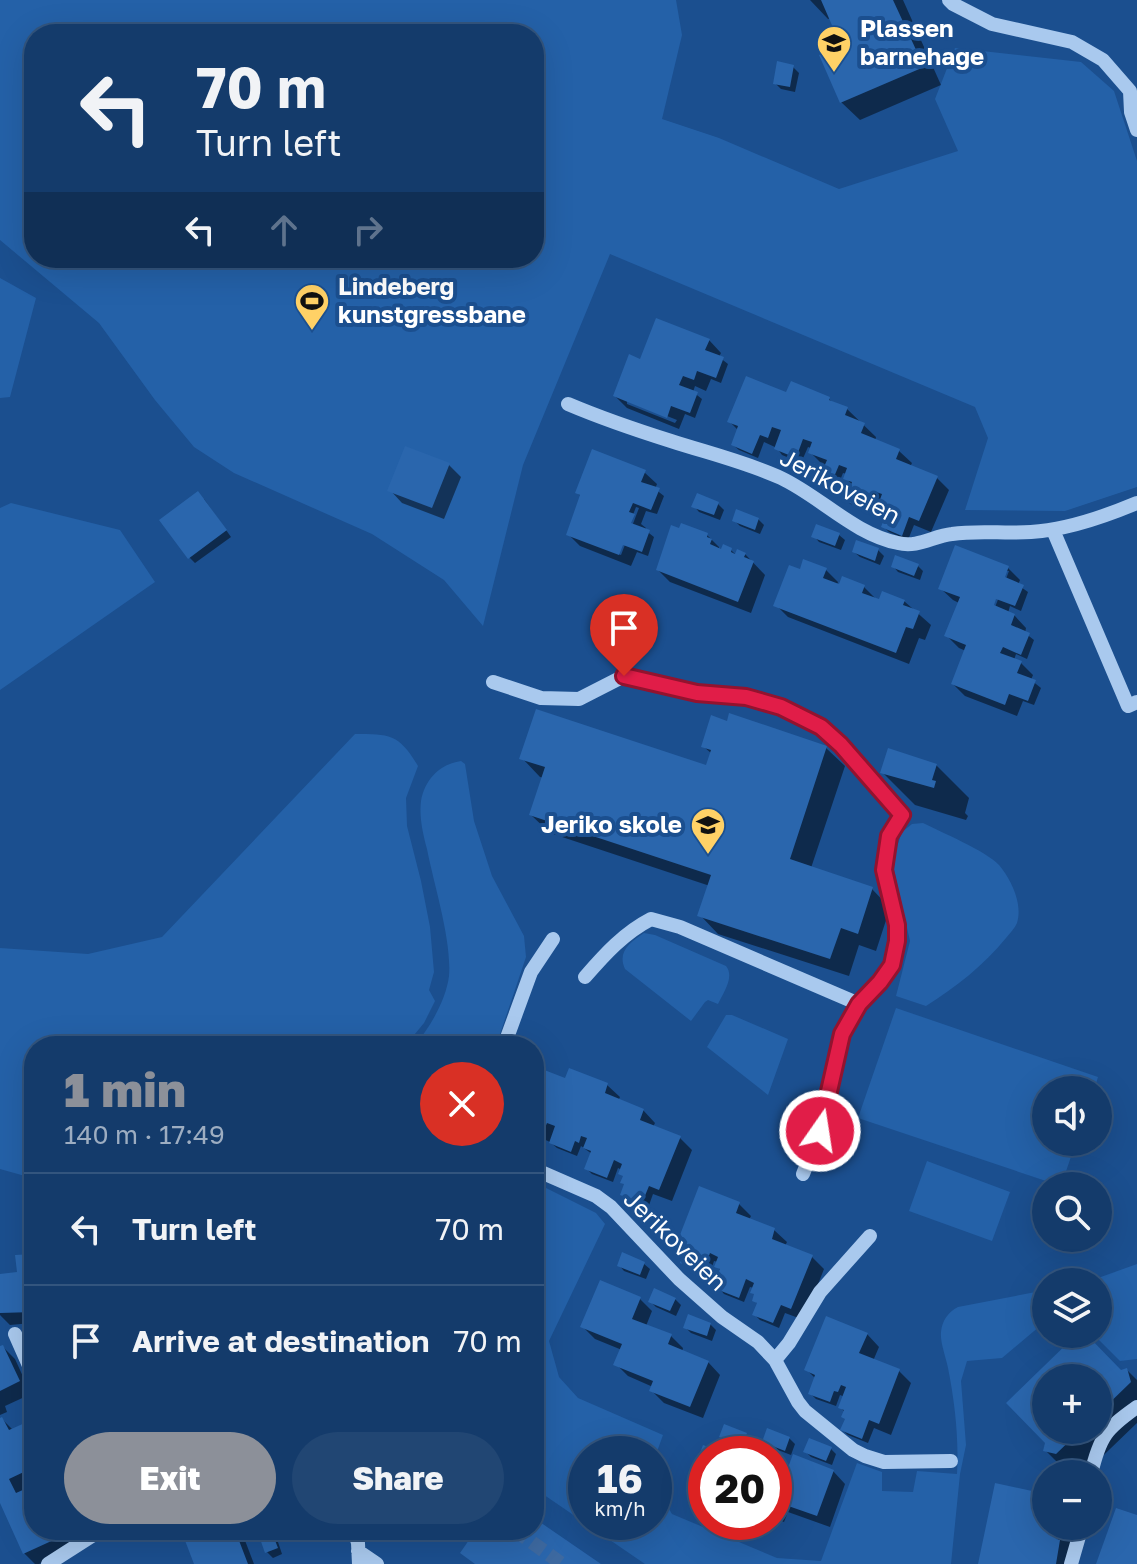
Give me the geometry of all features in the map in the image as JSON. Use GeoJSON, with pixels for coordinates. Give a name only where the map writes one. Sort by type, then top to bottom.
{"type":"FeatureCollection","features":[{"type":"Feature","properties":{"kind":"lane"},"geometry":{"type":"LineString","coordinates":[[949,0],[992,24],[1072,42],[1103,60],[1134,88],[1131,112],[1137,130]]}},
{"type":"Feature","properties":{"kind":"lane","name":"Jerikoveien"},"geometry":{"type":"LineString","coordinates":[[568,404],[780,478],[807,492],[850,522],[899,544],[922,543],[952,534],[1053,530],[1137,503]]}},
{"type":"Feature","properties":{"kind":"lane"},"geometry":{"type":"LineString","coordinates":[[1053,530],[1128,706],[1137,702]]}},
{"type":"Feature","properties":{"kind":"lane"},"geometry":{"type":"LineString","coordinates":[[493,682],[541,698],[579,699],[624,676],[697,693],[746,697],[781,707],[821,727],[841,745],[902,815],[889,836],[884,870],[897,925],[892,965],[859,1004],[842,1034],[820,1131],[803,1174]]}},
{"type":"Feature","properties":{"kind":"lane"},"geometry":{"type":"LineString","coordinates":[[585,977],[633,929],[651,919],[680,927],[859,1004]]}},
{"type":"Feature","properties":{"kind":"lane"},"geometry":{"type":"LineString","coordinates":[[508,1036],[531,972],[553,939]]}},
{"type":"Feature","properties":{"kind":"lane","name":"Jerikoveien"},"geometry":{"type":"LineString","coordinates":[[544,1173],[596,1196],[611,1207],[679,1279],[722,1317],[758,1342],[775,1360],[805,1411],[853,1450],[884,1462],[951,1461]]}},
{"type":"Feature","properties":{"kind":"lane"},"geometry":{"type":"LineString","coordinates":[[775,1360],[820,1292],[870,1236]]}},
{"type":"Feature","properties":{"kind":"lane"},"geometry":{"type":"LineString","coordinates":[[15,1334],[24,1354]]}},
{"type":"Feature","properties":{"kind":"lane"},"geometry":{"type":"LineString","coordinates":[[1094,1460],[1104,1433],[1137,1407]]}},
{"type":"Feature","properties":{"kind":"lane"},"geometry":{"type":"LineString","coordinates":[[48,1564],[85,1540]]}},
{"type":"Feature","properties":{"kind":"lane"},"geometry":{"type":"LineString","coordinates":[[1071,1564],[1078,1540]]}},
{"type":"Feature","properties":{"kind":"lane"},"geometry":{"type":"LineString","coordinates":[[358,1557],[377,1564]]}},
{"type":"Feature","properties":{"kind":"shaded area"},"geometry":{"type":"Polygon","coordinates":[[[0,0],[676,0],[682,35],[662,119],[719,138],[839,189],[958,151],[935,99],[955,48],[1081,62],[1114,91],[1137,161],[1137,487],[1065,511],[965,510],[988,438],[975,407],[610,254],[523,465],[483,626],[444,580],[372,534],[234,473],[194,447],[99,323],[33,268],[544,268],[544,24],[24,24],[24,260],[0,240],[0,0]]]}},
{"type":"Feature","properties":{"kind":"shaded area"},"geometry":{"type":"Polygon","coordinates":[[[0,278],[36,298],[10,397],[0,398],[0,278]]]}},
{"type":"Feature","properties":{"kind":"shaded area"},"geometry":{"type":"Polygon","coordinates":[[[11,503],[120,530],[155,582],[0,690],[0,508],[11,503]]]}},
{"type":"Feature","properties":{"kind":"shaded area"},"geometry":{"type":"Polygon","coordinates":[[[355,734],[392,738],[405,748],[418,766],[406,798],[407,826],[430,927],[434,972],[429,990],[435,1001],[413,1036],[24,1036],[24,1176],[0,1169],[0,948],[88,954],[162,937],[355,734]]]}},
{"type":"Feature","properties":{"kind":"shaded area"},"geometry":{"type":"Polygon","coordinates":[[[461,761],[465,764],[474,821],[492,876],[524,936],[526,957],[499,1036],[422,1036],[445,995],[449,962],[423,831],[421,801],[426,786],[435,774],[461,761]]]}},
{"type":"Feature","properties":{"kind":"shaded area"},"geometry":{"type":"Polygon","coordinates":[[[923,823],[974,848],[999,865],[1012,884],[1018,908],[1016,925],[988,958],[926,1006],[896,996],[910,941],[892,861],[902,832],[912,824],[923,823]]]}},
{"type":"Feature","properties":{"kind":"shaded area"},"geometry":{"type":"Polygon","coordinates":[[[644,933],[726,966],[729,980],[718,1004],[708,1000],[691,1021],[625,969],[624,953],[644,933]]]}},
{"type":"Feature","properties":{"kind":"shaded area"},"geometry":{"type":"Polygon","coordinates":[[[896,1008],[1095,1076],[1032,1076],[1032,1156],[1071,1156],[1066,1172],[1032,1172],[1032,1176],[858,1118],[896,1008]]]}},
{"type":"Feature","properties":{"kind":"shaded area"},"geometry":{"type":"Polygon","coordinates":[[[726,1015],[788,1039],[768,1095],[707,1047],[726,1015]]]}},
{"type":"Feature","properties":{"kind":"shaded area"},"geometry":{"type":"Polygon","coordinates":[[[927,1161],[1010,1192],[992,1241],[909,1211],[927,1161]]]}},
{"type":"Feature","properties":{"kind":"shaded area"},"geometry":{"type":"Polygon","coordinates":[[[544,1187],[596,1213],[605,1224],[549,1341],[559,1377],[578,1398],[663,1435],[568,1436],[568,1511],[544,1495],[544,1187]]]}},
{"type":"Feature","properties":{"kind":"shaded area"},"geometry":{"type":"Polygon","coordinates":[[[1137,1264],[1137,1359],[1120,1361],[1107,1348],[1112,1348],[1112,1273],[1137,1264]]]}},
{"type":"Feature","properties":{"kind":"shaded area"},"geometry":{"type":"Polygon","coordinates":[[[1032,1293],[1032,1333],[1002,1358],[967,1361],[961,1381],[966,1445],[951,1564],[645,1564],[610,1540],[672,1540],[672,1514],[688,1521],[688,1540],[734,1540],[777,1558],[821,1561],[857,1463],[882,1472],[882,1491],[913,1492],[917,1471],[957,1474],[954,1408],[942,1345],[943,1324],[948,1314],[958,1307],[1032,1293]]]}},
{"type":"Feature","properties":{"kind":"building"},"geometry":{"type":"Polygon","coordinates":[[[821,0],[893,0],[924,67],[840,103],[819,55],[841,46],[821,0]]]}},
{"type":"Feature","properties":{"kind":"building"},"geometry":{"type":"Polygon","coordinates":[[[777,61],[794,65],[790,87],[773,84],[777,61]]]}},
{"type":"Feature","properties":{"kind":"building"},"geometry":{"type":"Polygon","coordinates":[[[656,318],[710,339],[705,350],[724,357],[716,378],[697,371],[694,380],[683,376],[679,385],[698,392],[690,413],[671,406],[667,418],[613,396],[629,354],[640,359],[656,318]]]}},
{"type":"Feature","properties":{"kind":"building"},"geometry":{"type":"Polygon","coordinates":[[[746,376],[786,392],[791,381],[830,397],[829,400],[848,407],[845,415],[865,423],[861,433],[900,449],[896,459],[938,476],[919,521],[909,517],[902,536],[881,527],[888,508],[878,505],[882,494],[873,491],[866,510],[845,501],[852,482],[843,479],[847,468],[839,465],[831,484],[809,475],[813,463],[824,467],[827,460],[808,453],[812,442],[803,439],[796,458],[774,449],[781,430],[772,427],[768,438],[760,435],[752,454],[731,445],[738,426],[727,422],[746,376]]]}},
{"type":"Feature","properties":{"kind":"building"},"geometry":{"type":"Polygon","coordinates":[[[405,446],[450,463],[432,508],[387,491],[405,446]]]}},
{"type":"Feature","properties":{"kind":"building"},"geometry":{"type":"Polygon","coordinates":[[[592,449],[646,470],[641,482],[660,488],[651,510],[633,503],[629,512],[635,514],[631,523],[650,530],[642,552],[623,545],[619,555],[566,535],[580,495],[575,493],[592,449]]]}},
{"type":"Feature","properties":{"kind":"building"},"geometry":{"type":"Polygon","coordinates":[[[198,491],[227,530],[188,559],[159,520],[198,491]]]}},
{"type":"Feature","properties":{"kind":"building"},"geometry":{"type":"Polygon","coordinates":[[[697,493],[719,502],[714,515],[691,507],[697,493]]]}},
{"type":"Feature","properties":{"kind":"building"},"geometry":{"type":"Polygon","coordinates":[[[736,509],[759,518],[755,530],[732,521],[736,509]]]}},
{"type":"Feature","properties":{"kind":"building"},"geometry":{"type":"Polygon","coordinates":[[[681,523],[708,533],[707,537],[712,539],[710,544],[721,549],[723,544],[732,548],[731,552],[735,554],[737,549],[746,553],[744,557],[754,561],[738,602],[656,570],[671,525],[679,528],[681,523]]]}},
{"type":"Feature","properties":{"kind":"building"},"geometry":{"type":"Polygon","coordinates":[[[816,524],[840,533],[835,546],[811,537],[816,524]]]}},
{"type":"Feature","properties":{"kind":"building"},"geometry":{"type":"Polygon","coordinates":[[[856,540],[879,548],[875,561],[852,552],[856,540]]]}},
{"type":"Feature","properties":{"kind":"building"},"geometry":{"type":"Polygon","coordinates":[[[955,545],[1009,566],[1005,577],[1024,585],[1015,606],[996,599],[994,605],[1015,614],[1011,625],[1030,633],[1021,655],[1003,647],[1000,653],[1022,661],[1017,673],[1036,680],[1028,701],[1009,694],[1005,705],[951,684],[966,645],[944,636],[960,597],[938,589],[955,545]]]}},
{"type":"Feature","properties":{"kind":"building"},"geometry":{"type":"Polygon","coordinates":[[[895,555],[919,564],[914,576],[891,567],[895,555]]]}},
{"type":"Feature","properties":{"kind":"building"},"geometry":{"type":"Polygon","coordinates":[[[803,559],[827,568],[823,578],[839,584],[842,576],[865,585],[862,593],[879,599],[882,591],[905,600],[903,605],[920,611],[913,629],[906,627],[896,653],[773,606],[789,565],[800,569],[803,559]]]}},
{"type":"Feature","properties":{"kind":"building"},"geometry":{"type":"Polygon","coordinates":[[[536,709],[706,765],[711,750],[701,747],[711,715],[727,721],[729,713],[827,746],[790,859],[873,887],[858,934],[841,928],[830,959],[697,916],[711,875],[529,815],[545,767],[519,759],[536,709]]]}},
{"type":"Feature","properties":{"kind":"building"},"geometry":{"type":"Polygon","coordinates":[[[888,748],[937,764],[932,780],[936,781],[934,788],[880,773],[888,748]]]}},
{"type":"Feature","properties":{"kind":"building"},"geometry":{"type":"Polygon","coordinates":[[[569,1068],[608,1083],[605,1093],[644,1109],[640,1120],[681,1136],[659,1190],[649,1186],[642,1203],[620,1195],[624,1184],[620,1183],[623,1176],[618,1174],[622,1164],[614,1160],[607,1178],[584,1169],[591,1151],[583,1148],[587,1138],[581,1136],[579,1143],[575,1141],[571,1152],[549,1143],[555,1126],[547,1123],[544,1130],[544,1070],[565,1078],[569,1068]]]}},
{"type":"Feature","properties":{"kind":"building"},"geometry":{"type":"Polygon","coordinates":[[[699,1186],[740,1202],[736,1213],[775,1228],[772,1239],[813,1255],[791,1309],[781,1305],[773,1323],[752,1315],[757,1303],[752,1301],[754,1294],[750,1293],[754,1283],[746,1279],[739,1298],[716,1289],[721,1278],[717,1276],[720,1269],[714,1267],[718,1257],[710,1253],[703,1272],[680,1263],[685,1252],[681,1251],[684,1243],[678,1240],[699,1186]]]}},
{"type":"Feature","properties":{"kind":"building"},"geometry":{"type":"Polygon","coordinates":[[[622,1252],[645,1262],[640,1275],[617,1266],[622,1252]]]}},
{"type":"Feature","properties":{"kind":"building"},"geometry":{"type":"Polygon","coordinates":[[[15,1255],[24,1255],[24,1312],[0,1313],[0,1274],[17,1272],[15,1255]]]}},
{"type":"Feature","properties":{"kind":"building"},"geometry":{"type":"Polygon","coordinates":[[[600,1280],[641,1297],[632,1319],[672,1334],[668,1344],[709,1361],[690,1407],[649,1391],[653,1381],[613,1365],[622,1344],[580,1327],[600,1280]]]}},
{"type":"Feature","properties":{"kind":"building"},"geometry":{"type":"Polygon","coordinates":[[[654,1288],[676,1298],[670,1311],[648,1302],[654,1288]]]}},
{"type":"Feature","properties":{"kind":"building"},"geometry":{"type":"Polygon","coordinates":[[[688,1314],[711,1323],[707,1336],[683,1328],[688,1314]]]}},
{"type":"Feature","properties":{"kind":"building"},"geometry":{"type":"Polygon","coordinates":[[[826,1316],[868,1333],[859,1353],[900,1369],[879,1424],[869,1420],[862,1439],[840,1430],[845,1419],[841,1417],[844,1410],[838,1408],[846,1387],[841,1385],[838,1392],[834,1391],[830,1402],[808,1394],[815,1375],[804,1370],[826,1316]]]}},
{"type":"Feature","properties":{"kind":"building"},"geometry":{"type":"Polygon","coordinates":[[[3,1345],[20,1381],[0,1391],[0,1346],[3,1345]]]}},
{"type":"Feature","properties":{"kind":"building"},"geometry":{"type":"Polygon","coordinates":[[[1063,1348],[1100,1348],[1121,1370],[1127,1368],[1131,1382],[1112,1400],[1112,1364],[1046,1364],[1063,1348]]]}},
{"type":"Feature","properties":{"kind":"building"},"geometry":{"type":"Polygon","coordinates":[[[1032,1378],[1032,1430],[1006,1403],[1032,1378]]]}},
{"type":"Feature","properties":{"kind":"building"},"geometry":{"type":"Polygon","coordinates":[[[0,1418],[9,1430],[24,1423],[24,1472],[9,1479],[16,1493],[24,1489],[24,1540],[54,1540],[23,1554],[0,1503],[0,1418]]]}},
{"type":"Feature","properties":{"kind":"building"},"geometry":{"type":"Polygon","coordinates":[[[724,1424],[747,1433],[746,1436],[719,1436],[724,1424]]]}},
{"type":"Feature","properties":{"kind":"building"},"geometry":{"type":"Polygon","coordinates":[[[767,1428],[787,1436],[764,1436],[767,1428]]]}},
{"type":"Feature","properties":{"kind":"building"},"geometry":{"type":"Polygon","coordinates":[[[809,1438],[832,1447],[826,1461],[803,1452],[809,1438]]]}},
{"type":"Feature","properties":{"kind":"building"},"geometry":{"type":"Polygon","coordinates":[[[1045,1444],[1066,1444],[1056,1454],[1043,1451],[1045,1444]]]}},
{"type":"Feature","properties":{"kind":"building"},"geometry":{"type":"Polygon","coordinates":[[[793,1454],[834,1470],[817,1516],[792,1507],[793,1454]]]}},
{"type":"Feature","properties":{"kind":"building"},"geometry":{"type":"Polygon","coordinates":[[[995,1483],[1032,1491],[1032,1540],[1060,1540],[1056,1564],[978,1564],[995,1483]]]}},
{"type":"Feature","properties":{"kind":"building"},"geometry":{"type":"Polygon","coordinates":[[[1116,1508],[1137,1515],[1137,1564],[1096,1564],[1105,1540],[1112,1540],[1112,1519],[1116,1508]]]}},
{"type":"Feature","properties":{"kind":"building"},"geometry":{"type":"Polygon","coordinates":[[[544,1525],[601,1564],[475,1564],[460,1553],[469,1540],[544,1540],[544,1525]]]}},
{"type":"Feature","properties":{"kind":"building"},"geometry":{"type":"Polygon","coordinates":[[[185,1540],[239,1540],[248,1564],[194,1564],[185,1540]]]}},
{"type":"Feature","properties":{"kind":"building"},"geometry":{"type":"Polygon","coordinates":[[[260,1540],[275,1540],[278,1548],[265,1553],[260,1540]]]}},
{"type":"Feature","properties":{"kind":"tunnel"},"geometry":{"type":"LineString","coordinates":[[529,1540],[562,1564]]}},
{"type":"Feature","properties":{"kind":"place","name":"Plassen barnehage"},"geometry":{"type":"Point","coordinates":[834,74]}},
{"type":"Feature","properties":{"kind":"place","name":"Lindeberg kunstgressbane"},"geometry":{"type":"Point","coordinates":[312,332]}},
{"type":"Feature","properties":{"kind":"place","name":"Jeriko skole"},"geometry":{"type":"Point","coordinates":[708,856]}},
{"type":"Feature","properties":{"kind":"route"},"geometry":{"type":"LineString","coordinates":[[624,676],[697,693],[746,697],[781,707],[821,727],[841,745],[902,815],[889,836],[884,870],[897,925],[892,965],[859,1004],[842,1034],[820,1131]]}}]}
